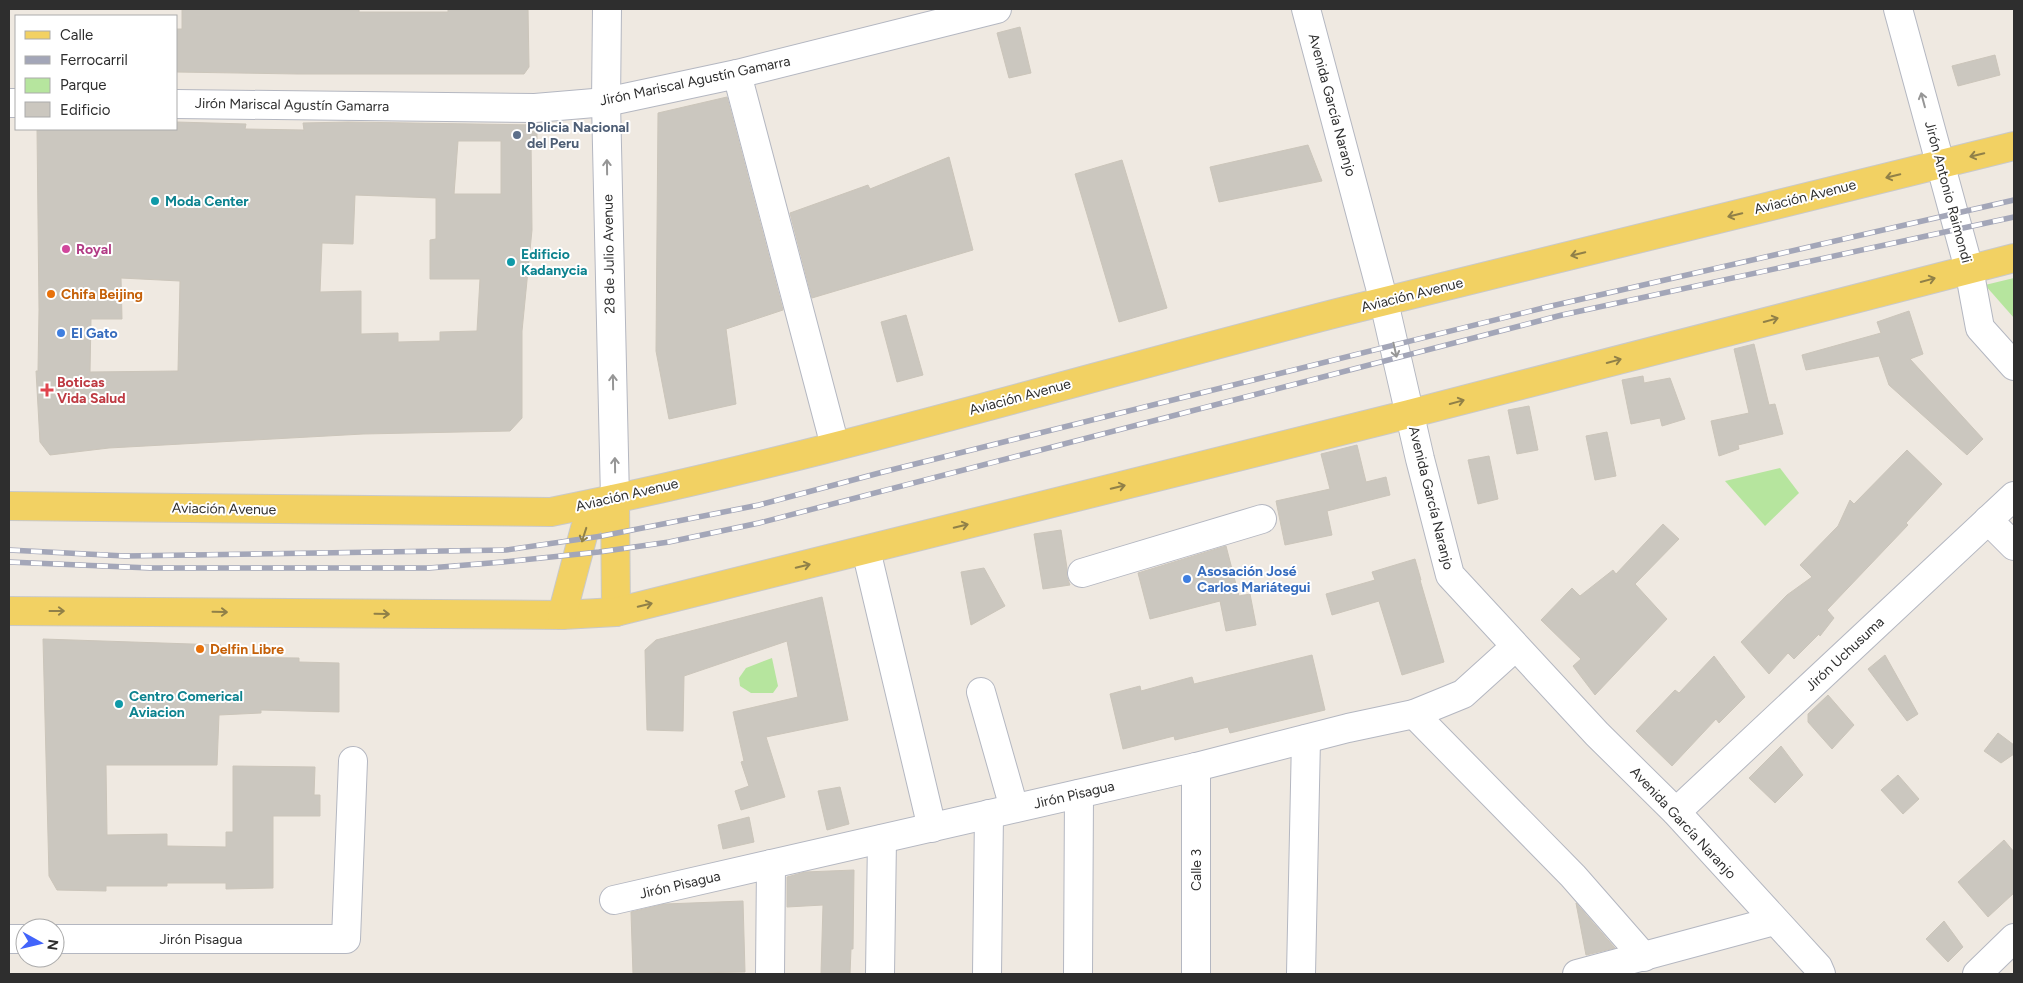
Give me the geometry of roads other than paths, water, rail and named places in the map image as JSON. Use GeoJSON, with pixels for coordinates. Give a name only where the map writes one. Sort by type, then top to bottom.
{"type":"FeatureCollection","features":[{"type":"Feature","properties":{"kind":"main road","name":"Aviación Avenue"},"geometry":{"type":"LineString","coordinates":[[9,506],[551,512],[616,499],[835,446],[1384,302],[2014,146]]}},
{"type":"Feature","properties":{"kind":"main road"},"geometry":{"type":"LineString","coordinates":[[9,611],[562,615],[616,612],[1409,414],[2014,258]]}},
{"type":"Feature","properties":{"kind":"main road","name":"28 de Julio Avenue"},"geometry":{"type":"LineString","coordinates":[[616,499],[616,612]]}},
{"type":"Feature","properties":{"kind":"main road"},"geometry":{"type":"LineString","coordinates":[[562,615],[585,528],[616,499]]}},
{"type":"Feature","properties":{"kind":"street","name":"28 de Julio Avenue"},"geometry":{"type":"LineString","coordinates":[[607,9],[606,102],[616,499]]}},
{"type":"Feature","properties":{"kind":"street","name":"Jirón Mariscal Agustín Gamarra"},"geometry":{"type":"LineString","coordinates":[[178,104],[535,108],[606,102],[737,74],[997,9]]}},
{"type":"Feature","properties":{"kind":"street","name":"Avenida García Naranjo"},"geometry":{"type":"LineString","coordinates":[[1306,9],[1384,302],[1409,414],[1450,575],[1597,734],[1676,812],[1818,967],[1821,974]]}},
{"type":"Feature","properties":{"kind":"street","name":"Jirón Antonio Raimondi"},"geometry":{"type":"LineString","coordinates":[[1898,9],[1969,269],[1980,328],[2014,366]]}},
{"type":"Feature","properties":{"kind":"street"},"geometry":{"type":"LineString","coordinates":[[737,74],[835,446]]}},
{"type":"Feature","properties":{"kind":"street","name":"Jirón Uchusuma"},"geometry":{"type":"LineString","coordinates":[[1676,812],[2014,496]]}},
{"type":"Feature","properties":{"kind":"street"},"geometry":{"type":"LineString","coordinates":[[1082,573],[1262,519]]}},
{"type":"Feature","properties":{"kind":"street"},"geometry":{"type":"LineString","coordinates":[[1988,520],[2014,546]]}},
{"type":"Feature","properties":{"kind":"street"},"geometry":{"type":"LineString","coordinates":[[866,550],[932,828]]}},
{"type":"Feature","properties":{"kind":"street","name":"Jirón Pisagua"},"geometry":{"type":"LineString","coordinates":[[614,900],[1196,767],[1414,714],[1463,694],[1515,647]]}},
{"type":"Feature","properties":{"kind":"street"},"geometry":{"type":"LineString","coordinates":[[981,692],[1002,811],[987,974]]}},
{"type":"Feature","properties":{"kind":"street"},"geometry":{"type":"LineString","coordinates":[[1414,714],[1573,876],[1644,957]]}},
{"type":"Feature","properties":{"kind":"street"},"geometry":{"type":"LineString","coordinates":[[1302,974],[1306,739]]}},
{"type":"Feature","properties":{"kind":"street","name":"Jirón Pisagua"},"geometry":{"type":"LineString","coordinates":[[65,939],[346,939],[353,761]]}},
{"type":"Feature","properties":{"kind":"street","name":"Calle 3"},"geometry":{"type":"LineString","coordinates":[[1196,767],[1196,974]]}},
{"type":"Feature","properties":{"kind":"street"},"geometry":{"type":"LineString","coordinates":[[1078,974],[1079,794]]}},
{"type":"Feature","properties":{"kind":"street"},"geometry":{"type":"LineString","coordinates":[[880,974],[882,839]]}},
{"type":"Feature","properties":{"kind":"street"},"geometry":{"type":"LineString","coordinates":[[770,974],[771,864]]}},
{"type":"Feature","properties":{"kind":"street"},"geometry":{"type":"LineString","coordinates":[[1577,974],[1774,921]]}},
{"type":"Feature","properties":{"kind":"street"},"geometry":{"type":"LineString","coordinates":[[1977,974],[2014,938]]}},
{"type":"Feature","properties":{"kind":"railway"},"geometry":{"type":"LineString","coordinates":[[9,550],[125,556],[506,550],[602,536],[759,505],[883,472],[1547,307],[2014,200]]}},
{"type":"Feature","properties":{"kind":"railway"},"geometry":{"type":"LineString","coordinates":[[9,562],[150,568],[429,568],[599,552],[669,542],[759,523],[1562,315],[2014,217]]}},
{"type":"Feature","properties":{"kind":"place","name":"Policia Nacional del Peru"},"geometry":{"type":"Point","coordinates":[517,135]}},
{"type":"Feature","properties":{"kind":"place","name":"Moda Center"},"geometry":{"type":"Point","coordinates":[155,201]}},
{"type":"Feature","properties":{"kind":"place","name":"Royal"},"geometry":{"type":"Point","coordinates":[66,249]}},
{"type":"Feature","properties":{"kind":"place","name":"Edificio Kadanycia"},"geometry":{"type":"Point","coordinates":[511,262]}},
{"type":"Feature","properties":{"kind":"place","name":"Chifa Beijing"},"geometry":{"type":"Point","coordinates":[51,294]}},
{"type":"Feature","properties":{"kind":"place","name":"El Gato"},"geometry":{"type":"Point","coordinates":[61,333]}},
{"type":"Feature","properties":{"kind":"place","name":"Boticas Vida Salud"},"geometry":{"type":"Point","coordinates":[47,390]}},
{"type":"Feature","properties":{"kind":"place","name":"Asosación José Carlos Mariátegui"},"geometry":{"type":"Point","coordinates":[1187,579]}},
{"type":"Feature","properties":{"kind":"place","name":"Delfin Libre"},"geometry":{"type":"Point","coordinates":[200,649]}},
{"type":"Feature","properties":{"kind":"place","name":"Centro Comerical Aviacion"},"geometry":{"type":"Point","coordinates":[119,704]}}]}
